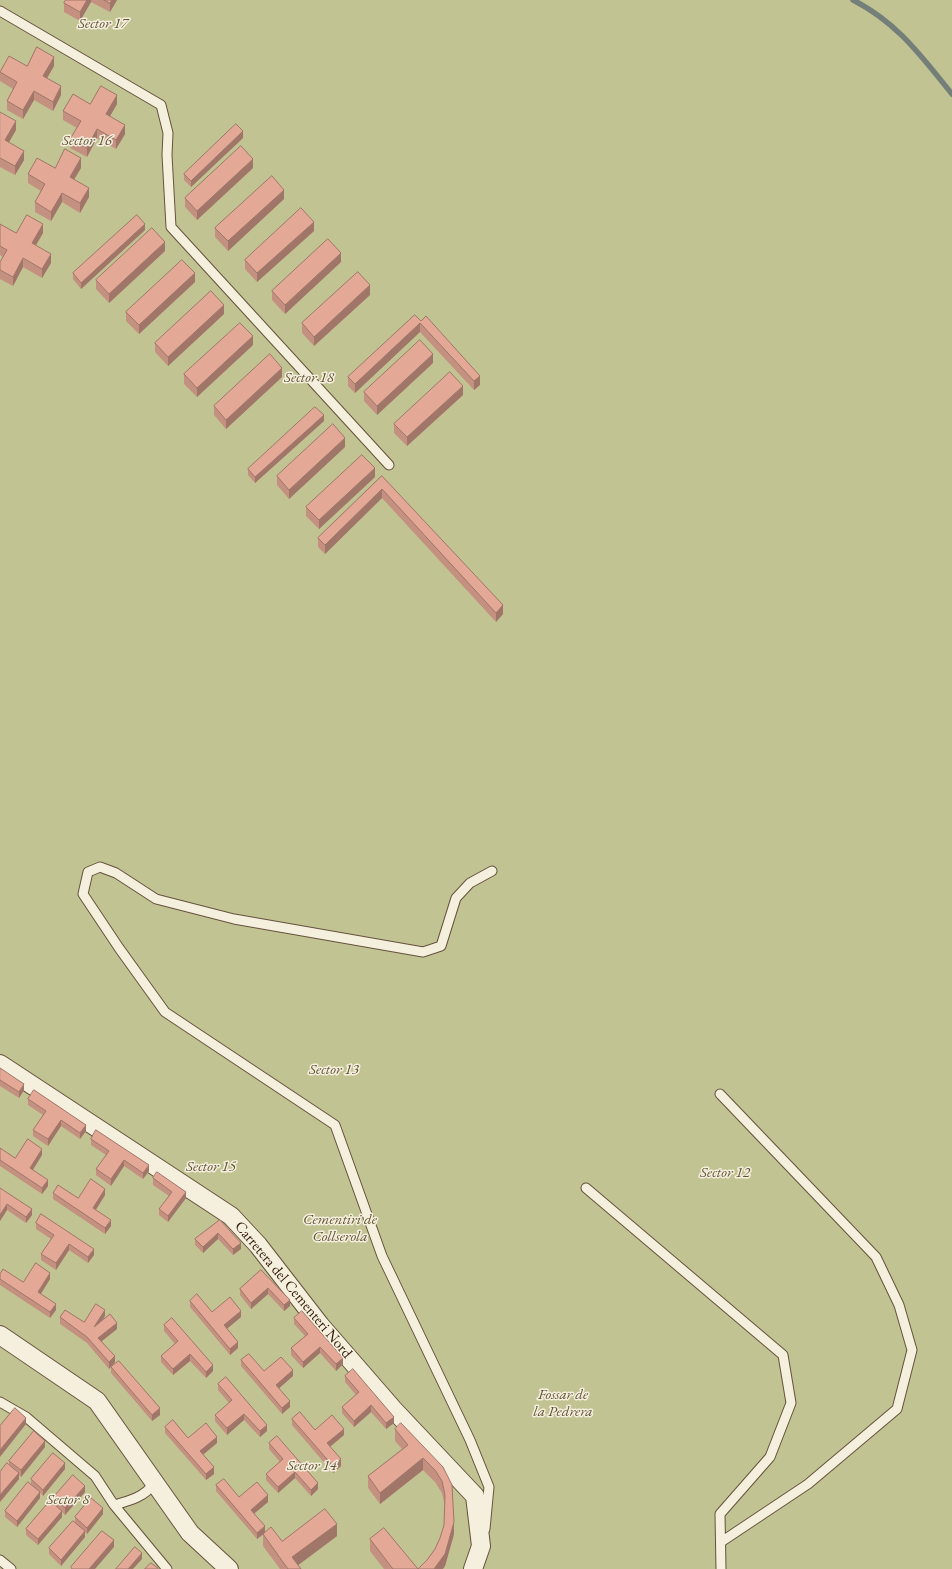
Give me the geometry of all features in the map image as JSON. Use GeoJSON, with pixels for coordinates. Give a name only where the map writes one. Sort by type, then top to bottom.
{"type":"FeatureCollection","features":[{"type":"Feature","properties":{"kind":"street","name":"Carretera del Cementeri Nord"},"geometry":{"type":"LineString","coordinates":[[0,1064],[231,1216],[258,1245],[320,1325],[393,1409],[475,1496],[481,1546],[473,1569]]}},
{"type":"Feature","properties":{"kind":"street"},"geometry":{"type":"LineString","coordinates":[[0,1335],[96,1401],[190,1533],[229,1569]]}},
{"type":"Feature","properties":{"kind":"lane"},"geometry":{"type":"LineString","coordinates":[[0,12],[160,105],[168,133],[167,155],[171,227],[389,465]]}},
{"type":"Feature","properties":{"kind":"lane"},"geometry":{"type":"LineString","coordinates":[[481,1546],[486,1521],[489,1487],[470,1440],[382,1256],[335,1125],[165,1012],[119,948],[83,894],[88,872],[100,867],[116,874],[156,899],[234,919],[423,952],[441,946],[456,898],[470,883],[492,871]]}},
{"type":"Feature","properties":{"kind":"lane"},"geometry":{"type":"LineString","coordinates":[[720,1094],[876,1257],[899,1305],[912,1350],[897,1409],[808,1484],[720,1542]]}},
{"type":"Feature","properties":{"kind":"lane"},"geometry":{"type":"LineString","coordinates":[[586,1188],[783,1355],[791,1402],[770,1457],[720,1514],[721,1569]]}},
{"type":"Feature","properties":{"kind":"lane"},"geometry":{"type":"LineString","coordinates":[[0,1402],[26,1416],[95,1476],[114,1505],[166,1569]]}},
{"type":"Feature","properties":{"kind":"lane"},"geometry":{"type":"LineString","coordinates":[[114,1505],[132,1500],[149,1490],[154,1483]]}},
{"type":"Feature","properties":{"kind":"lane"},"geometry":{"type":"LineString","coordinates":[[0,1560],[11,1569]]}},
{"type":"Feature","properties":{"kind":"green space"},"geometry":{"type":"Polygon","coordinates":[[[0,0],[952,0],[952,1569],[0,1569],[0,0]]]}},
{"type":"Feature","properties":{"kind":"building"},"geometry":{"type":"Polygon","coordinates":[[[66,0],[87,0],[80,12],[64,3],[66,0]]]}},
{"type":"Feature","properties":{"kind":"building"},"geometry":{"type":"Polygon","coordinates":[[[104,0],[112,0],[110,3],[104,0]]]}},
{"type":"Feature","properties":{"kind":"building"},"geometry":{"type":"Polygon","coordinates":[[[37,47],[54,57],[43,76],[61,86],[53,102],[34,91],[23,110],[7,101],[17,82],[0,72],[9,56],[27,66],[37,47]]]}},
{"type":"Feature","properties":{"kind":"building"},"geometry":{"type":"Polygon","coordinates":[[[101,86],[117,95],[106,114],[125,125],[116,140],[97,129],[87,148],[70,139],[81,121],[63,111],[73,94],[90,104],[101,86]]]}},
{"type":"Feature","properties":{"kind":"building"},"geometry":{"type":"Polygon","coordinates":[[[0,112],[16,121],[5,140],[24,151],[15,166],[0,158],[0,112]]]}},
{"type":"Feature","properties":{"kind":"building"},"geometry":{"type":"Polygon","coordinates":[[[236,124],[243,131],[191,181],[184,174],[236,124]]]}},
{"type":"Feature","properties":{"kind":"building"},"geometry":{"type":"Polygon","coordinates":[[[241,146],[253,159],[197,211],[185,198],[241,146]]]}},
{"type":"Feature","properties":{"kind":"building"},"geometry":{"type":"Polygon","coordinates":[[[65,149],[81,158],[70,177],[89,188],[80,203],[62,193],[51,212],[35,202],[45,184],[28,174],[37,158],[55,168],[65,149]]]}},
{"type":"Feature","properties":{"kind":"building"},"geometry":{"type":"Polygon","coordinates":[[[272,176],[284,190],[228,241],[215,228],[272,176]]]}},
{"type":"Feature","properties":{"kind":"building"},"geometry":{"type":"Polygon","coordinates":[[[301,208],[314,222],[257,273],[245,260],[301,208]]]}},
{"type":"Feature","properties":{"kind":"building"},"geometry":{"type":"Polygon","coordinates":[[[27,215],[43,224],[32,243],[51,254],[42,269],[23,258],[13,277],[0,270],[0,262],[7,250],[0,246],[0,224],[16,233],[27,215]]]}},
{"type":"Feature","properties":{"kind":"building"},"geometry":{"type":"Polygon","coordinates":[[[137,215],[145,224],[81,283],[73,273],[137,215]]]}},
{"type":"Feature","properties":{"kind":"building"},"geometry":{"type":"Polygon","coordinates":[[[152,228],[165,242],[109,294],[96,280],[152,228]]]}},
{"type":"Feature","properties":{"kind":"building"},"geometry":{"type":"Polygon","coordinates":[[[328,239],[341,253],[285,305],[272,291],[328,239]]]}},
{"type":"Feature","properties":{"kind":"building"},"geometry":{"type":"Polygon","coordinates":[[[182,260],[195,273],[139,325],[126,312],[182,260]]]}},
{"type":"Feature","properties":{"kind":"building"},"geometry":{"type":"Polygon","coordinates":[[[358,272],[370,285],[314,337],[302,323],[358,272]]]}},
{"type":"Feature","properties":{"kind":"building"},"geometry":{"type":"Polygon","coordinates":[[[211,291],[224,305],[168,357],[155,343],[211,291]]]}},
{"type":"Feature","properties":{"kind":"building"},"geometry":{"type":"Polygon","coordinates":[[[415,315],[421,321],[426,316],[480,376],[474,381],[420,323],[355,384],[348,377],[415,315]]]}},
{"type":"Feature","properties":{"kind":"building"},"geometry":{"type":"Polygon","coordinates":[[[240,323],[253,336],[197,388],[184,374],[240,323]]]}},
{"type":"Feature","properties":{"kind":"building"},"geometry":{"type":"Polygon","coordinates":[[[420,340],[433,354],[377,406],[364,392],[420,340]]]}},
{"type":"Feature","properties":{"kind":"building"},"geometry":{"type":"Polygon","coordinates":[[[270,354],[282,368],[226,420],[214,406],[270,354]]]}},
{"type":"Feature","properties":{"kind":"building"},"geometry":{"type":"Polygon","coordinates":[[[450,372],[463,386],[407,437],[394,424],[450,372]]]}},
{"type":"Feature","properties":{"kind":"building"},"geometry":{"type":"Polygon","coordinates":[[[315,407],[324,415],[255,477],[248,469],[315,407]]]}},
{"type":"Feature","properties":{"kind":"building"},"geometry":{"type":"Polygon","coordinates":[[[333,424],[345,438],[289,490],[277,476],[333,424]]]}},
{"type":"Feature","properties":{"kind":"building"},"geometry":{"type":"Polygon","coordinates":[[[362,455],[375,468],[319,520],[306,507],[362,455]]]}},
{"type":"Feature","properties":{"kind":"building"},"geometry":{"type":"Polygon","coordinates":[[[382,476],[503,605],[496,613],[382,489],[325,545],[318,538],[382,476]]]}},
{"type":"Feature","properties":{"kind":"building"},"geometry":{"type":"Polygon","coordinates":[[[0,1068],[24,1084],[19,1092],[0,1080],[0,1068]]]}},
{"type":"Feature","properties":{"kind":"building"},"geometry":{"type":"Polygon","coordinates":[[[34,1090],[86,1125],[80,1133],[61,1120],[48,1139],[33,1130],[46,1111],[28,1099],[34,1090]]]}},
{"type":"Feature","properties":{"kind":"building"},"geometry":{"type":"Polygon","coordinates":[[[96,1130],[149,1165],[143,1173],[124,1160],[111,1179],[96,1169],[109,1151],[91,1139],[96,1130]]]}},
{"type":"Feature","properties":{"kind":"building"},"geometry":{"type":"Polygon","coordinates":[[[28,1139],[42,1149],[30,1168],[48,1180],[42,1188],[0,1160],[0,1148],[15,1158],[28,1139]]]}},
{"type":"Feature","properties":{"kind":"building"},"geometry":{"type":"Polygon","coordinates":[[[157,1172],[186,1192],[168,1216],[159,1209],[172,1192],[153,1178],[157,1172]]]}},
{"type":"Feature","properties":{"kind":"building"},"geometry":{"type":"Polygon","coordinates":[[[91,1179],[105,1189],[93,1208],[111,1220],[105,1228],[53,1193],[58,1185],[78,1198],[91,1179]]]}},
{"type":"Feature","properties":{"kind":"building"},"geometry":{"type":"Polygon","coordinates":[[[0,1188],[32,1209],[26,1217],[7,1204],[0,1215],[0,1188]]]}},
{"type":"Feature","properties":{"kind":"building"},"geometry":{"type":"Polygon","coordinates":[[[41,1214],[94,1249],[88,1257],[69,1244],[56,1263],[41,1254],[54,1235],[36,1223],[41,1214]]]}},
{"type":"Feature","properties":{"kind":"building"},"geometry":{"type":"Polygon","coordinates":[[[220,1220],[241,1243],[233,1249],[218,1233],[203,1247],[195,1239],[220,1220]]]}},
{"type":"Feature","properties":{"kind":"building"},"geometry":{"type":"Polygon","coordinates":[[[36,1263],[50,1273],[38,1292],[56,1304],[50,1312],[0,1279],[0,1274],[3,1269],[23,1282],[36,1263]]]}},
{"type":"Feature","properties":{"kind":"building"},"geometry":{"type":"Polygon","coordinates":[[[261,1270],[290,1300],[284,1305],[268,1288],[251,1303],[240,1289],[261,1270]]]}},
{"type":"Feature","properties":{"kind":"building"},"geometry":{"type":"Polygon","coordinates":[[[197,1294],[212,1312],[230,1297],[241,1311],[224,1325],[238,1342],[230,1349],[190,1301],[197,1294]]]}},
{"type":"Feature","properties":{"kind":"building"},"geometry":{"type":"Polygon","coordinates":[[[96,1304],[105,1310],[94,1327],[110,1314],[117,1323],[98,1338],[115,1356],[109,1362],[87,1337],[60,1317],[65,1310],[84,1322],[96,1304]]]}},
{"type":"Feature","properties":{"kind":"building"},"geometry":{"type":"Polygon","coordinates":[[[302,1311],[343,1358],[336,1364],[320,1347],[303,1362],[291,1348],[308,1334],[294,1318],[302,1311]]]}},
{"type":"Feature","properties":{"kind":"building"},"geometry":{"type":"Polygon","coordinates":[[[172,1318],[213,1365],[206,1372],[190,1354],[173,1369],[161,1356],[178,1341],[164,1325],[172,1318]]]}},
{"type":"Feature","properties":{"kind":"building"},"geometry":{"type":"Polygon","coordinates":[[[249,1354],[264,1371],[281,1357],[293,1370],[276,1385],[290,1401],[282,1408],[241,1360],[249,1354]]]}},
{"type":"Feature","properties":{"kind":"building"},"geometry":{"type":"Polygon","coordinates":[[[119,1361],[160,1408],[152,1415],[111,1367],[119,1361]]]}},
{"type":"Feature","properties":{"kind":"building"},"geometry":{"type":"Polygon","coordinates":[[[353,1369],[394,1417],[386,1423],[371,1405],[354,1421],[342,1407],[359,1392],[345,1376],[353,1369]]]}},
{"type":"Feature","properties":{"kind":"building"},"geometry":{"type":"Polygon","coordinates":[[[226,1377],[267,1425],[260,1431],[244,1414],[227,1428],[215,1415],[232,1400],[218,1384],[226,1377]]]}},
{"type":"Feature","properties":{"kind":"building"},"geometry":{"type":"Polygon","coordinates":[[[15,1408],[26,1418],[0,1450],[0,1426],[15,1408]]]}},
{"type":"Feature","properties":{"kind":"building"},"geometry":{"type":"Polygon","coordinates":[[[300,1412],[315,1430],[332,1415],[344,1429],[327,1443],[341,1459],[333,1466],[292,1419],[300,1412]]]}},
{"type":"Feature","properties":{"kind":"building"},"geometry":{"type":"Polygon","coordinates":[[[173,1420],[188,1438],[206,1423],[217,1437],[200,1451],[214,1467],[206,1474],[165,1427],[173,1420]]]}},
{"type":"Feature","properties":{"kind":"building"},"geometry":{"type":"Polygon","coordinates":[[[401,1423],[443,1467],[452,1485],[454,1522],[445,1554],[434,1569],[418,1569],[435,1549],[444,1525],[445,1495],[442,1481],[435,1470],[423,1458],[380,1493],[368,1476],[408,1445],[395,1429],[401,1423]]]}},
{"type":"Feature","properties":{"kind":"building"},"geometry":{"type":"Polygon","coordinates":[[[34,1431],[45,1441],[21,1470],[9,1461],[34,1431]]]}},
{"type":"Feature","properties":{"kind":"building"},"geometry":{"type":"Polygon","coordinates":[[[277,1436],[318,1483],[311,1490],[295,1472],[278,1487],[266,1474],[283,1459],[269,1443],[277,1436]]]}},
{"type":"Feature","properties":{"kind":"building"},"geometry":{"type":"Polygon","coordinates":[[[53,1453],[65,1463],[43,1490],[31,1479],[53,1453]]]}},
{"type":"Feature","properties":{"kind":"building"},"geometry":{"type":"Polygon","coordinates":[[[7,1463],[19,1473],[0,1495],[0,1472],[7,1463]]]}},
{"type":"Feature","properties":{"kind":"building"},"geometry":{"type":"Polygon","coordinates":[[[73,1475],[85,1486],[65,1508],[53,1498],[73,1475]]]}},
{"type":"Feature","properties":{"kind":"building"},"geometry":{"type":"Polygon","coordinates":[[[224,1479],[239,1497],[257,1482],[268,1495],[251,1510],[265,1526],[257,1533],[216,1485],[224,1479]]]}},
{"type":"Feature","properties":{"kind":"building"},"geometry":{"type":"Polygon","coordinates":[[[28,1482],[40,1492],[17,1521],[5,1511],[28,1482]]]}},
{"type":"Feature","properties":{"kind":"building"},"geometry":{"type":"Polygon","coordinates":[[[91,1498],[103,1508],[87,1528],[75,1517],[91,1498]]]}},
{"type":"Feature","properties":{"kind":"building"},"geometry":{"type":"Polygon","coordinates":[[[50,1501],[62,1511],[38,1539],[26,1529],[50,1501]]]}},
{"type":"Feature","properties":{"kind":"building"},"geometry":{"type":"Polygon","coordinates":[[[325,1509],[337,1524],[292,1557],[301,1569],[288,1569],[263,1534],[271,1527],[282,1541],[325,1509]]]}},
{"type":"Feature","properties":{"kind":"building"},"geometry":{"type":"Polygon","coordinates":[[[73,1521],[85,1531],[61,1560],[49,1548],[73,1521]]]}},
{"type":"Feature","properties":{"kind":"building"},"geometry":{"type":"Polygon","coordinates":[[[384,1528],[418,1569],[393,1569],[370,1539],[384,1528]]]}},
{"type":"Feature","properties":{"kind":"building"},"geometry":{"type":"Polygon","coordinates":[[[102,1531],[114,1540],[89,1569],[72,1569],[71,1567],[102,1531]]]}},
{"type":"Feature","properties":{"kind":"building"},"geometry":{"type":"Polygon","coordinates":[[[135,1547],[142,1553],[128,1569],[116,1569],[135,1547]]]}},
{"type":"Feature","properties":{"kind":"building"},"geometry":{"type":"Polygon","coordinates":[[[151,1563],[158,1568],[158,1569],[145,1569],[151,1563]]]}},
{"type":"Feature","properties":{"kind":"waterway"},"geometry":{"type":"LineString","coordinates":[[853,0],[883,19],[908,41],[952,94]]}},
{"type":"Feature","properties":{"kind":"park label","name":"Sector 17"},"geometry":{"type":"Point","coordinates":[103,24]}},
{"type":"Feature","properties":{"kind":"park label","name":"Sector 16"},"geometry":{"type":"Point","coordinates":[87,141]}},
{"type":"Feature","properties":{"kind":"park label","name":"Sector 18"},"geometry":{"type":"Point","coordinates":[309,378]}},
{"type":"Feature","properties":{"kind":"park label","name":"Sector 13"},"geometry":{"type":"Point","coordinates":[334,1070]}},
{"type":"Feature","properties":{"kind":"park label","name":"Sector 15"},"geometry":{"type":"Point","coordinates":[211,1167]}},
{"type":"Feature","properties":{"kind":"park label","name":"Sector 12"},"geometry":{"type":"Point","coordinates":[725,1173]}},
{"type":"Feature","properties":{"kind":"park label","name":"Cementiri de Collserola"},"geometry":{"type":"Point","coordinates":[340,1228]}},
{"type":"Feature","properties":{"kind":"park label","name":"Fossar de la Pedrera"},"geometry":{"type":"Point","coordinates":[563,1404]}},
{"type":"Feature","properties":{"kind":"park label","name":"Sector 14"},"geometry":{"type":"Point","coordinates":[312,1466]}},
{"type":"Feature","properties":{"kind":"park label","name":"Sector 8"},"geometry":{"type":"Point","coordinates":[68,1500]}}]}
